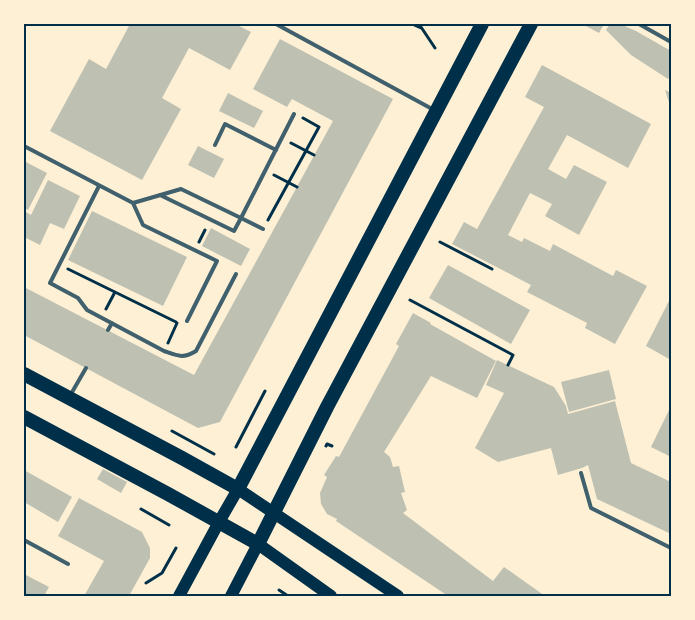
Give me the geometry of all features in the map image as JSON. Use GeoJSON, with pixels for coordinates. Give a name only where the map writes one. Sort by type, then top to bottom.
{"type":"FeatureCollection","features":[{"type":"Feature","properties":{"kind":"highway"},"geometry":{"type":"LineString","coordinates":[[24,374],[238,489],[482,24]]}},
{"type":"Feature","properties":{"kind":"highway"},"geometry":{"type":"LineString","coordinates":[[24,417],[258,544],[327,408],[531,24]]}},
{"type":"Feature","properties":{"kind":"main road"},"geometry":{"type":"LineString","coordinates":[[179,596],[218,522],[238,489],[398,596]]}},
{"type":"Feature","properties":{"kind":"main road"},"geometry":{"type":"LineString","coordinates":[[230,596],[258,544],[331,596]]}},
{"type":"Feature","properties":{"kind":"lane"},"geometry":{"type":"LineString","coordinates":[[276,24],[435,111]]}},
{"type":"Feature","properties":{"kind":"lane"},"geometry":{"type":"LineString","coordinates":[[639,24],[671,42]]}},
{"type":"Feature","properties":{"kind":"lane"},"geometry":{"type":"LineString","coordinates":[[160,195],[234,231],[294,114]]}},
{"type":"Feature","properties":{"kind":"lane"},"geometry":{"type":"LineString","coordinates":[[215,145],[225,124],[276,150]]}},
{"type":"Feature","properties":{"kind":"lane"},"geometry":{"type":"LineString","coordinates":[[24,146],[133,203],[143,225],[218,261],[187,321]]}},
{"type":"Feature","properties":{"kind":"lane"},"geometry":{"type":"LineString","coordinates":[[99,186],[50,283],[78,298],[87,310],[164,351],[177,356],[188,356],[196,351],[236,274]]}},
{"type":"Feature","properties":{"kind":"lane"},"geometry":{"type":"LineString","coordinates":[[133,203],[181,189],[263,229]]}},
{"type":"Feature","properties":{"kind":"lane"},"geometry":{"type":"LineString","coordinates":[[108,330],[112,323]]}},
{"type":"Feature","properties":{"kind":"lane"},"geometry":{"type":"LineString","coordinates":[[69,398],[86,368]]}},
{"type":"Feature","properties":{"kind":"lane"},"geometry":{"type":"LineString","coordinates":[[581,473],[591,508],[671,548]]}},
{"type":"Feature","properties":{"kind":"lane"},"geometry":{"type":"LineString","coordinates":[[24,540],[68,564]]}},
{"type":"Feature","properties":{"kind":"path"},"geometry":{"type":"LineString","coordinates":[[412,24],[422,28]]}},
{"type":"Feature","properties":{"kind":"path"},"geometry":{"type":"LineString","coordinates":[[419,24],[435,48]]}},
{"type":"Feature","properties":{"kind":"path"},"geometry":{"type":"LineString","coordinates":[[263,229],[318,127],[294,114]]}},
{"type":"Feature","properties":{"kind":"path"},"geometry":{"type":"LineString","coordinates":[[282,138],[314,155]]}},
{"type":"Feature","properties":{"kind":"path"},"geometry":{"type":"LineString","coordinates":[[265,171],[297,187]]}},
{"type":"Feature","properties":{"kind":"path"},"geometry":{"type":"LineString","coordinates":[[195,250],[210,220]]}},
{"type":"Feature","properties":{"kind":"path"},"geometry":{"type":"LineString","coordinates":[[440,242],[492,269]]}},
{"type":"Feature","properties":{"kind":"path"},"geometry":{"type":"LineString","coordinates":[[59,265],[177,323],[164,351]]}},
{"type":"Feature","properties":{"kind":"path"},"geometry":{"type":"LineString","coordinates":[[102,318],[115,292]]}},
{"type":"Feature","properties":{"kind":"path"},"geometry":{"type":"LineString","coordinates":[[410,300],[513,355],[508,365]]}},
{"type":"Feature","properties":{"kind":"path"},"geometry":{"type":"LineString","coordinates":[[236,447],[265,391]]}},
{"type":"Feature","properties":{"kind":"path"},"geometry":{"type":"LineString","coordinates":[[172,431],[214,454]]}},
{"type":"Feature","properties":{"kind":"path"},"geometry":{"type":"LineString","coordinates":[[327,444],[332,446]]}},
{"type":"Feature","properties":{"kind":"path"},"geometry":{"type":"LineString","coordinates":[[141,509],[169,525]]}},
{"type":"Feature","properties":{"kind":"path"},"geometry":{"type":"LineString","coordinates":[[146,583],[162,573],[176,548]]}},
{"type":"Feature","properties":{"kind":"path"},"geometry":{"type":"LineString","coordinates":[[279,590],[288,596]]}},
{"type":"Feature","properties":{"kind":"building"},"geometry":{"type":"Polygon","coordinates":[[[130,24],[235,24],[251,32],[230,70],[189,48],[162,98],[181,109],[142,180],[50,131],[89,59],[106,69],[130,24]]]}},
{"type":"Feature","properties":{"kind":"building"},"geometry":{"type":"Polygon","coordinates":[[[582,24],[604,24],[599,33],[582,24]]]}},
{"type":"Feature","properties":{"kind":"building"},"geometry":{"type":"Polygon","coordinates":[[[610,24],[620,24],[636,31],[671,51],[671,74],[668,79],[631,55],[606,30],[610,24]]]}},
{"type":"Feature","properties":{"kind":"building"},"geometry":{"type":"Polygon","coordinates":[[[280,39],[393,99],[220,422],[198,428],[24,335],[24,287],[194,375],[333,121],[292,99],[287,107],[253,89],[280,39]]]}},
{"type":"Feature","properties":{"kind":"building"},"geometry":{"type":"Polygon","coordinates":[[[542,65],[651,124],[628,168],[567,135],[548,169],[566,179],[574,165],[607,182],[579,235],[545,216],[552,204],[530,193],[508,235],[522,242],[524,238],[550,251],[553,244],[613,276],[616,270],[647,286],[615,344],[585,328],[587,323],[527,292],[531,285],[452,244],[464,222],[477,229],[544,107],[525,97],[542,65]]]}},
{"type":"Feature","properties":{"kind":"building"},"geometry":{"type":"Polygon","coordinates":[[[665,90],[671,93],[671,108],[665,90]]]}},
{"type":"Feature","properties":{"kind":"building"},"geometry":{"type":"Polygon","coordinates":[[[228,93],[263,111],[254,128],[219,111],[228,93]]]}},
{"type":"Feature","properties":{"kind":"building"},"geometry":{"type":"Polygon","coordinates":[[[198,146],[224,159],[214,178],[188,165],[198,146]]]}},
{"type":"Feature","properties":{"kind":"building"},"geometry":{"type":"Polygon","coordinates":[[[24,161],[47,173],[28,210],[24,208],[24,161]]]}},
{"type":"Feature","properties":{"kind":"building"},"geometry":{"type":"Polygon","coordinates":[[[48,180],[80,196],[64,229],[50,223],[40,245],[24,237],[24,211],[31,215],[48,180]]]}},
{"type":"Feature","properties":{"kind":"building"},"geometry":{"type":"Polygon","coordinates":[[[92,211],[187,257],[163,306],[68,260],[92,211]]]}},
{"type":"Feature","properties":{"kind":"building"},"geometry":{"type":"Polygon","coordinates":[[[211,228],[250,249],[241,266],[202,246],[211,228]]]}},
{"type":"Feature","properties":{"kind":"building"},"geometry":{"type":"Polygon","coordinates":[[[448,265],[530,310],[511,344],[429,298],[448,265]]]}},
{"type":"Feature","properties":{"kind":"building"},"geometry":{"type":"Polygon","coordinates":[[[671,297],[671,360],[646,346],[671,297]]]}},
{"type":"Feature","properties":{"kind":"building"},"geometry":{"type":"Polygon","coordinates":[[[413,313],[496,361],[477,398],[431,376],[384,452],[390,457],[393,467],[399,466],[405,492],[401,493],[407,510],[403,513],[493,581],[504,567],[545,596],[448,596],[336,521],[337,519],[327,514],[321,504],[320,493],[327,477],[324,475],[336,456],[339,457],[399,346],[396,344],[413,313]]]}},
{"type":"Feature","properties":{"kind":"building"},"geometry":{"type":"Polygon","coordinates":[[[497,360],[554,387],[566,406],[568,414],[615,401],[631,463],[671,482],[671,534],[597,499],[588,465],[558,475],[551,448],[498,462],[475,448],[504,393],[486,385],[497,360]]]}},
{"type":"Feature","properties":{"kind":"building"},"geometry":{"type":"Polygon","coordinates":[[[609,370],[616,399],[569,412],[561,382],[609,370]]]}},
{"type":"Feature","properties":{"kind":"building"},"geometry":{"type":"Polygon","coordinates":[[[671,406],[671,457],[651,447],[671,406]]]}},
{"type":"Feature","properties":{"kind":"building"},"geometry":{"type":"Polygon","coordinates":[[[103,469],[127,482],[121,493],[97,479],[103,469]]]}},
{"type":"Feature","properties":{"kind":"building"},"geometry":{"type":"Polygon","coordinates":[[[24,470],[72,497],[58,522],[24,502],[24,470]]]}},
{"type":"Feature","properties":{"kind":"building"},"geometry":{"type":"Polygon","coordinates":[[[79,498],[142,532],[150,548],[150,558],[129,596],[84,596],[104,561],[58,536],[79,498]]]}},
{"type":"Feature","properties":{"kind":"building"},"geometry":{"type":"Polygon","coordinates":[[[24,574],[49,587],[44,596],[24,596],[24,574]]]}}]}
